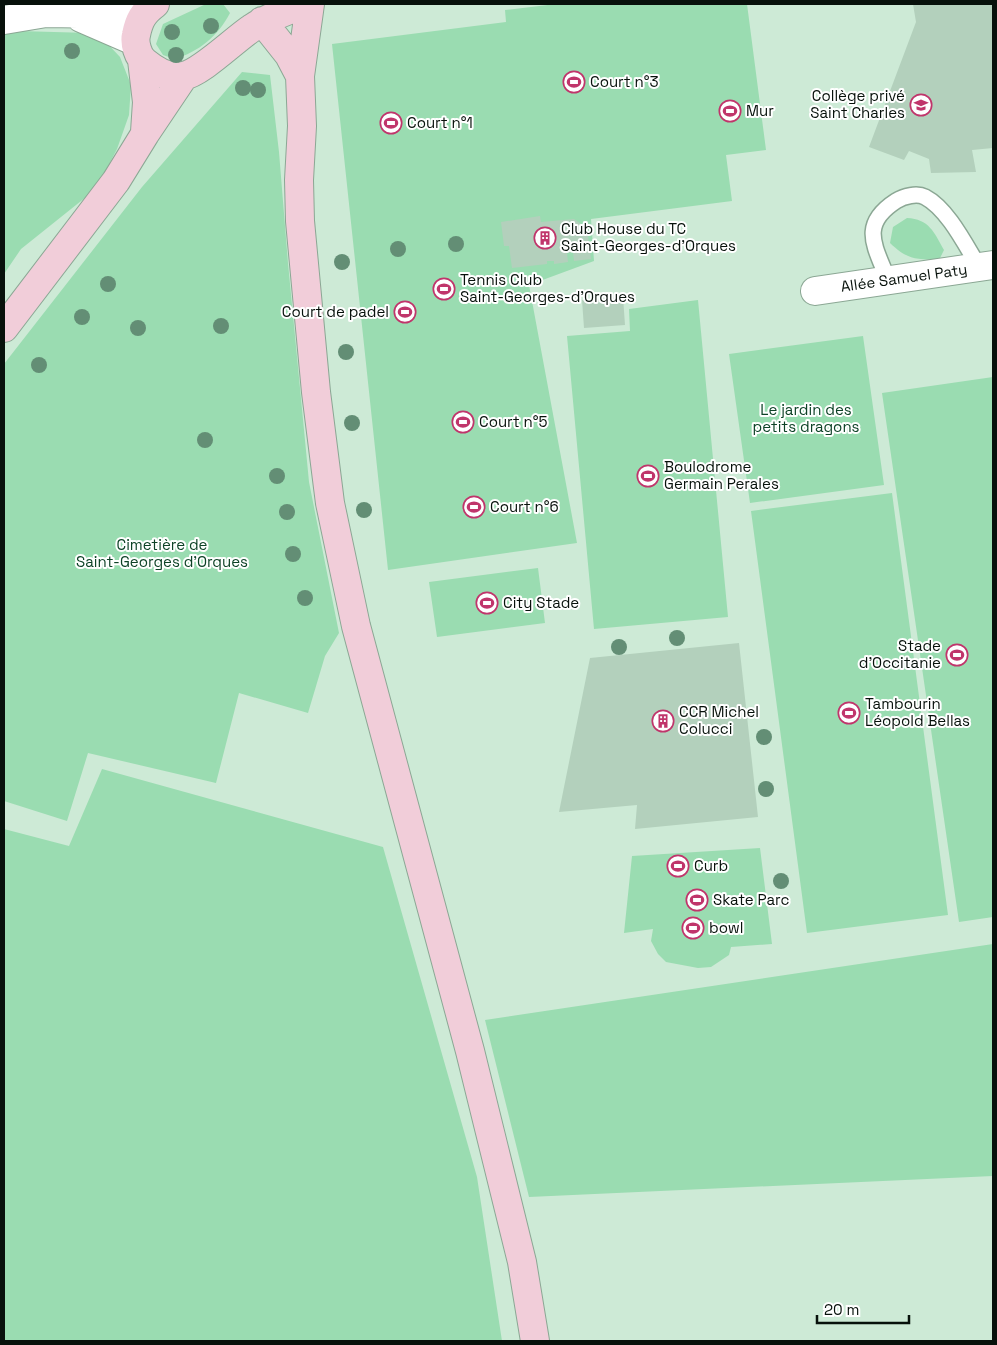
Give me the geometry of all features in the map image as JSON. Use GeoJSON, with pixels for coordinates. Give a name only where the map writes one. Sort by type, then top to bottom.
{"type":"FeatureCollection","features":[{"type":"Feature","properties":{"kind":"street"},"geometry":{"type":"LineString","coordinates":[[67,14],[86,19],[138,50],[154,70],[169,76],[184,76],[204,66],[234,41],[262,22],[305,4]]}},
{"type":"Feature","properties":{"kind":"street"},"geometry":{"type":"LineString","coordinates":[[310,4],[300,76],[302,126],[300,221],[316,392],[330,503],[356,626],[470,1051],[522,1262],[535,1341]]}},
{"type":"Feature","properties":{"kind":"street"},"geometry":{"type":"LineString","coordinates":[[4,20],[46,13],[110,14],[150,8]]}},
{"type":"Feature","properties":{"kind":"street"},"geometry":{"type":"LineString","coordinates":[[144,134],[147,102],[138,50],[138,22],[150,8]]}},
{"type":"Feature","properties":{"kind":"street"},"geometry":{"type":"LineString","coordinates":[[262,22],[289,55],[300,76]]}},
{"type":"Feature","properties":{"kind":"street"},"geometry":{"type":"LineString","coordinates":[[4,328],[116,181],[144,134],[184,76]]}},
{"type":"Feature","properties":{"kind":"street","name":"Allée Samuel Paty"},"geometry":{"type":"LineString","coordinates":[[815,291],[986,266]]}},
{"type":"Feature","properties":{"kind":"lane"},"geometry":{"type":"LineString","coordinates":[[888,280],[872,236],[875,220],[885,208],[904,196],[924,197],[942,211],[986,266]]}},
{"type":"Feature","properties":{"kind":"green space"},"geometry":{"type":"Polygon","coordinates":[[[206,4],[223,4],[230,13],[220,29],[207,42],[192,52],[174,59],[163,55],[156,44],[163,24],[206,4]]]}},
{"type":"Feature","properties":{"kind":"green space","name":"Tennis Club Saint-Georges-d'Orques"},"geometry":{"type":"Polygon","coordinates":[[[556,4],[747,4],[766,150],[726,155],[732,201],[591,219],[594,261],[529,285],[577,543],[388,570],[332,44],[506,22],[505,10],[556,4]]]}},
{"type":"Feature","properties":{"kind":"green space"},"geometry":{"type":"Polygon","coordinates":[[[19,31],[89,33],[105,41],[120,57],[131,85],[129,115],[117,149],[91,193],[21,249],[4,274],[4,34],[19,31]]]}},
{"type":"Feature","properties":{"kind":"green space","name":"Cimetière de Saint-Georges d'Orques"},"geometry":{"type":"Polygon","coordinates":[[[242,72],[270,75],[279,152],[309,482],[339,633],[325,656],[308,713],[239,693],[216,783],[88,753],[67,821],[4,801],[4,364],[142,187],[242,72]]]}},
{"type":"Feature","properties":{"kind":"green space"},"geometry":{"type":"Polygon","coordinates":[[[907,218],[921,221],[934,232],[944,250],[939,260],[912,258],[902,253],[890,243],[893,227],[907,218]]]}},
{"type":"Feature","properties":{"kind":"green space","name":"Boulodrome Germain Perales"},"geometry":{"type":"Polygon","coordinates":[[[698,300],[728,617],[594,629],[567,336],[630,331],[629,309],[698,300]]]}},
{"type":"Feature","properties":{"kind":"green space","name":"Le jardin des petits dragons"},"geometry":{"type":"Polygon","coordinates":[[[863,336],[884,485],[750,503],[729,354],[863,336]]]}},
{"type":"Feature","properties":{"kind":"green space","name":"Stade d'Occitanie"},"geometry":{"type":"Polygon","coordinates":[[[993,377],[993,917],[959,922],[882,393],[993,377]]]}},
{"type":"Feature","properties":{"kind":"green space","name":"Tambourin Léopold Bellas"},"geometry":{"type":"Polygon","coordinates":[[[892,493],[948,915],[807,933],[751,511],[892,493]]]}},
{"type":"Feature","properties":{"kind":"green space","name":"City Stade"},"geometry":{"type":"Polygon","coordinates":[[[538,568],[545,623],[437,637],[429,582],[538,568]]]}},
{"type":"Feature","properties":{"kind":"green space"},"geometry":{"type":"Polygon","coordinates":[[[102,769],[383,847],[477,1177],[502,1341],[4,1341],[4,829],[69,846],[102,769]]]}},
{"type":"Feature","properties":{"kind":"green space","name":"Skate Parc"},"geometry":{"type":"Polygon","coordinates":[[[760,848],[772,944],[731,947],[729,955],[711,967],[698,968],[666,962],[658,954],[651,941],[653,929],[624,933],[632,856],[760,848]]]}},
{"type":"Feature","properties":{"kind":"green space"},"geometry":{"type":"Polygon","coordinates":[[[993,944],[993,1176],[529,1197],[485,1020],[993,944]]]}},
{"type":"Feature","properties":{"kind":"building"},"geometry":{"type":"Polygon","coordinates":[[[913,4],[993,4],[993,148],[972,150],[976,172],[931,173],[929,159],[909,151],[904,160],[869,147],[916,22],[913,4]]]}},
{"type":"Feature","properties":{"kind":"building","name":"Club House du TC Saint-Georges-d'Orques"},"geometry":{"type":"Polygon","coordinates":[[[540,216],[541,222],[574,219],[587,228],[591,259],[574,261],[573,252],[567,253],[568,262],[554,264],[554,261],[547,261],[547,264],[512,268],[509,246],[504,246],[501,222],[540,216]]]}},
{"type":"Feature","properties":{"kind":"building"},"geometry":{"type":"Polygon","coordinates":[[[623,297],[625,325],[584,328],[582,300],[623,297]]]}},
{"type":"Feature","properties":{"kind":"building","name":"CCR Michel Colucci"},"geometry":{"type":"Polygon","coordinates":[[[739,643],[758,817],[635,829],[637,805],[559,812],[590,658],[739,643]]]}},
{"type":"Feature","properties":{"kind":"place","name":"Court n°3"},"geometry":{"type":"Point","coordinates":[574,82]}},
{"type":"Feature","properties":{"kind":"place","name":"Collège privé Saint Charles"},"geometry":{"type":"Point","coordinates":[921,105]}},
{"type":"Feature","properties":{"kind":"place","name":"Mur"},"geometry":{"type":"Point","coordinates":[730,111]}},
{"type":"Feature","properties":{"kind":"place","name":"Court n°1"},"geometry":{"type":"Point","coordinates":[391,123]}},
{"type":"Feature","properties":{"kind":"place","name":"Club House du TC Saint-Georges-d'Orques"},"geometry":{"type":"Point","coordinates":[545,238]}},
{"type":"Feature","properties":{"kind":"place","name":"Tennis Club Saint-Georges-d'Orques"},"geometry":{"type":"Point","coordinates":[444,289]}},
{"type":"Feature","properties":{"kind":"place","name":"Court de padel"},"geometry":{"type":"Point","coordinates":[405,312]}},
{"type":"Feature","properties":{"kind":"place","name":"Court n°5"},"geometry":{"type":"Point","coordinates":[463,422]}},
{"type":"Feature","properties":{"kind":"place","name":"Boulodrome Germain Perales"},"geometry":{"type":"Point","coordinates":[648,476]}},
{"type":"Feature","properties":{"kind":"place","name":"Court n°6"},"geometry":{"type":"Point","coordinates":[474,507]}},
{"type":"Feature","properties":{"kind":"place","name":"City Stade"},"geometry":{"type":"Point","coordinates":[487,603]}},
{"type":"Feature","properties":{"kind":"place","name":"Stade d'Occitanie"},"geometry":{"type":"Point","coordinates":[957,655]}},
{"type":"Feature","properties":{"kind":"place","name":"Tambourin Léopold Bellas"},"geometry":{"type":"Point","coordinates":[849,713]}},
{"type":"Feature","properties":{"kind":"place","name":"CCR Michel Colucci"},"geometry":{"type":"Point","coordinates":[663,721]}},
{"type":"Feature","properties":{"kind":"place","name":"Curb"},"geometry":{"type":"Point","coordinates":[678,866]}},
{"type":"Feature","properties":{"kind":"place","name":"Skate Parc"},"geometry":{"type":"Point","coordinates":[697,900]}},
{"type":"Feature","properties":{"kind":"place","name":"bowl"},"geometry":{"type":"Point","coordinates":[693,928]}}]}
